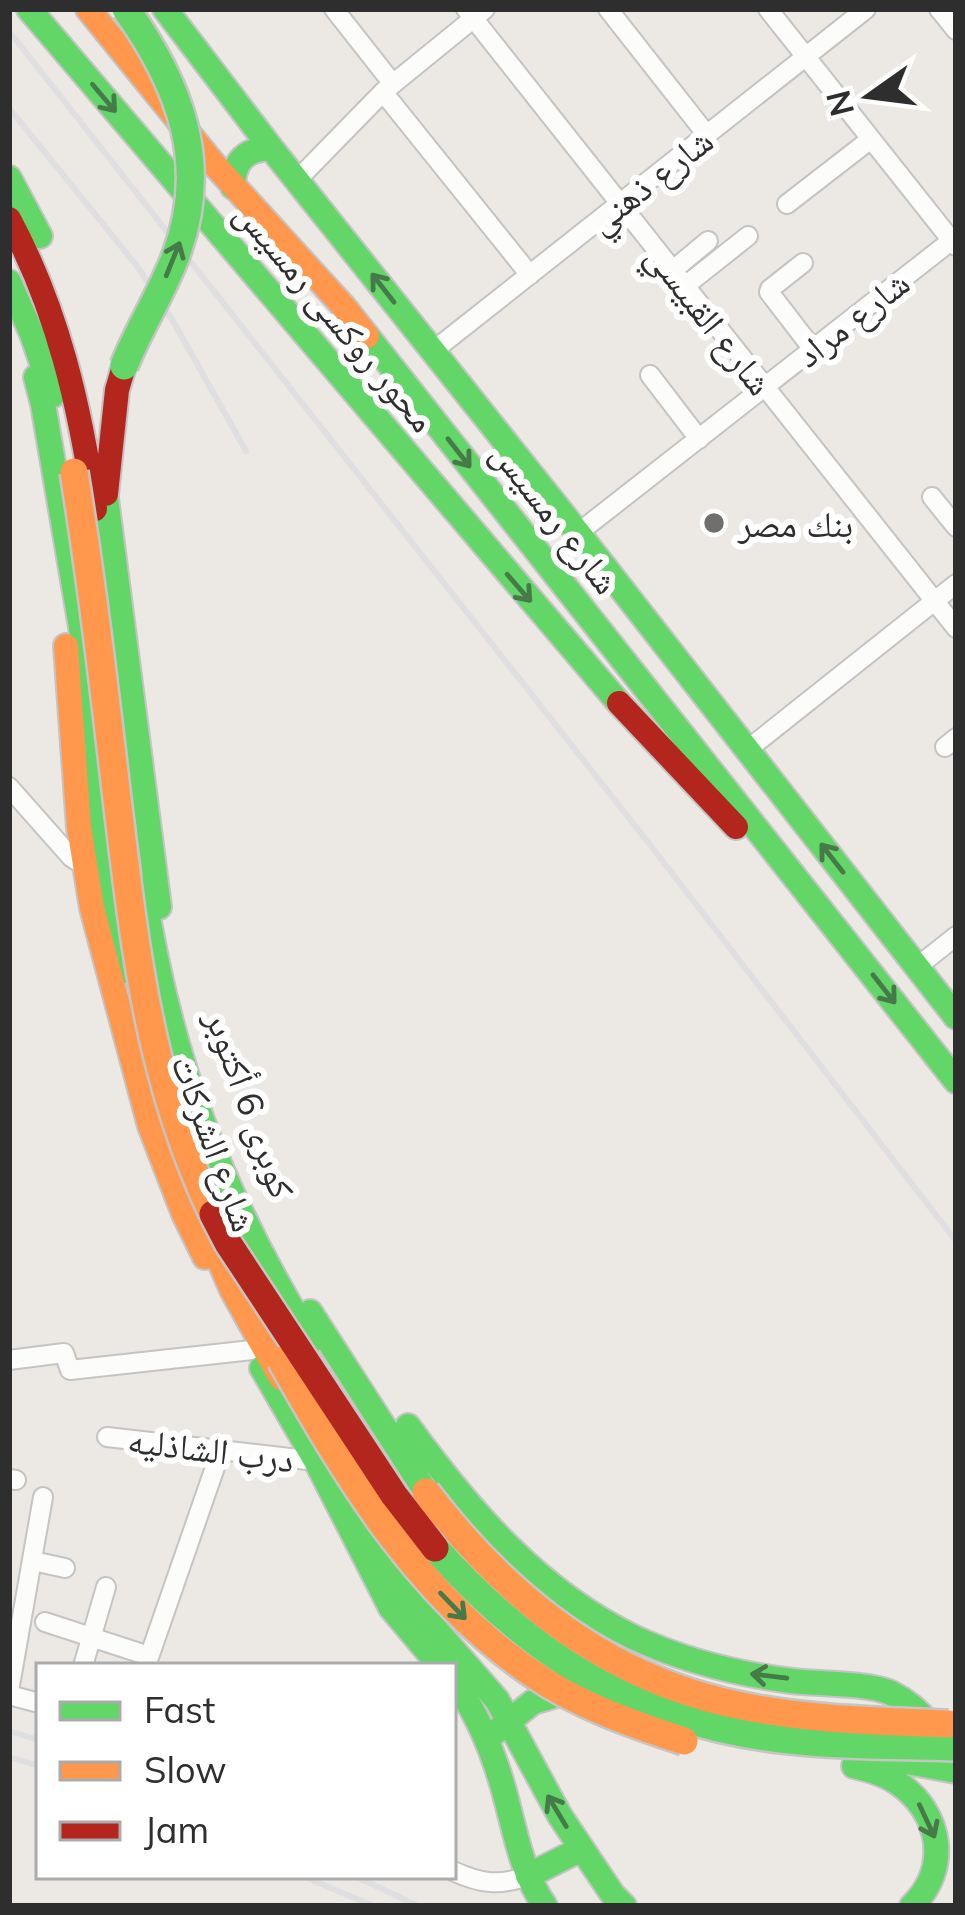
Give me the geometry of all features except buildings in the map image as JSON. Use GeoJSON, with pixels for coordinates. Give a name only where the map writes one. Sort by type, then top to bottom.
{"type":"FeatureCollection","features":[{"type":"Feature","properties":{"kind":"main road","name":"محور روكسى رمسيس"},"geometry":{"type":"LineString","coordinates":[[29,9],[596,679],[837,930]]}},
{"type":"Feature","properties":{"kind":"main road","name":"شارع رمسيس"},"geometry":{"type":"LineString","coordinates":[[88,9],[233,187],[344,308],[956,1081]]}},
{"type":"Feature","properties":{"kind":"main road"},"geometry":{"type":"LineString","coordinates":[[106,494],[117,390],[135,337],[178,251],[191,183],[189,143],[176,90],[163,61],[126,9]]}},
{"type":"Feature","properties":{"kind":"main road","name":"شارع رمسيس"},"geometry":{"type":"LineString","coordinates":[[165,9],[956,1017]]}},
{"type":"Feature","properties":{"kind":"main road"},"geometry":{"type":"LineString","coordinates":[[130,64],[154,71],[166,68],[184,51],[186,38]]}},
{"type":"Feature","properties":{"kind":"main road"},"geometry":{"type":"LineString","coordinates":[[233,187],[236,162],[258,147],[271,148]]}},
{"type":"Feature","properties":{"kind":"main road","name":"كوبرى 6 أكتوبر"},"geometry":{"type":"LineString","coordinates":[[9,178],[42,238],[88,384],[159,909],[178,1006],[218,1142],[262,1238],[443,1517],[474,1554],[545,1617],[626,1666],[711,1699],[812,1717],[956,1729]]}},
{"type":"Feature","properties":{"kind":"main road"},"geometry":{"type":"LineString","coordinates":[[9,219],[36,269],[78,412],[160,986],[192,1102],[244,1226],[293,1312],[400,1478],[470,1564],[553,1640],[602,1669],[662,1695],[738,1714],[836,1727],[956,1729]]}},
{"type":"Feature","properties":{"kind":"main road","name":"كوبرى 6 أكتوبر"},"geometry":{"type":"LineString","coordinates":[[9,282],[56,402],[74,472],[132,928],[161,1077],[208,1205],[228,1243],[423,1536],[454,1574],[529,1640],[614,1691],[660,1711],[724,1729],[805,1741],[956,1747]]}},
{"type":"Feature","properties":{"kind":"main road","name":"شارع الشركات"},"geometry":{"type":"LineString","coordinates":[[9,301],[25,336],[43,404],[77,605],[97,782],[93,869],[106,902],[164,1125],[232,1290],[352,1504],[429,1622],[497,1700],[498,1730],[528,1876],[545,1906]]}},
{"type":"Feature","properties":{"kind":"main road","name":"شارع الشركات"},"geometry":{"type":"LineString","coordinates":[[9,320],[25,364],[49,478],[93,869],[136,1084],[149,1126],[184,1214],[252,1350],[316,1461],[391,1608],[437,1663]]}},
{"type":"Feature","properties":{"kind":"main road"},"geometry":{"type":"LineString","coordinates":[[93,869],[124,865],[137,844]]}},
{"type":"Feature","properties":{"kind":"main road"},"geometry":{"type":"LineString","coordinates":[[93,869],[124,879],[145,906]]}},
{"type":"Feature","properties":{"kind":"main road"},"geometry":{"type":"LineString","coordinates":[[288,1279],[320,1295],[423,1448],[500,1542],[534,1572],[627,1633],[676,1654],[730,1671],[885,1690],[920,1710],[956,1770]]}},
{"type":"Feature","properties":{"kind":"main road"},"geometry":{"type":"LineString","coordinates":[[263,1296],[262,1312],[274,1348],[303,1402],[382,1522],[454,1609],[533,1674],[642,1728],[721,1751],[854,1766],[893,1779],[909,1791],[932,1826],[938,1865],[932,1884],[912,1906]]}},
{"type":"Feature","properties":{"kind":"main road","name":"شارع الشركات"},"geometry":{"type":"LineString","coordinates":[[456,1685],[476,1714],[498,1730],[534,1772],[581,1849],[624,1906]]}},
{"type":"Feature","properties":{"kind":"main road"},"geometry":{"type":"LineString","coordinates":[[498,1730],[539,1697],[578,1692],[714,1737],[956,1770]]}},
{"type":"Feature","properties":{"kind":"main road"},"geometry":{"type":"LineString","coordinates":[[528,1876],[581,1849]]}},
{"type":"Feature","properties":{"kind":"street"},"geometry":{"type":"LineString","coordinates":[[334,9],[530,275]]}},
{"type":"Feature","properties":{"kind":"street"},"geometry":{"type":"LineString","coordinates":[[608,9],[707,135]]}},
{"type":"Feature","properties":{"kind":"street"},"geometry":{"type":"LineString","coordinates":[[767,9],[955,241]]}},
{"type":"Feature","properties":{"kind":"street","name":"شارع ذهني"},"geometry":{"type":"LineString","coordinates":[[433,351],[866,9]]}},
{"type":"Feature","properties":{"kind":"street"},"geometry":{"type":"LineString","coordinates":[[938,9],[956,31]]}},
{"type":"Feature","properties":{"kind":"street"},"geometry":{"type":"LineString","coordinates":[[298,178],[388,88],[475,12]]}},
{"type":"Feature","properties":{"kind":"street","name":"شارع القبيسي"},"geometry":{"type":"LineString","coordinates":[[475,12],[619,205],[956,628]]}},
{"type":"Feature","properties":{"kind":"street"},"geometry":{"type":"LineString","coordinates":[[787,203],[871,139]]}},
{"type":"Feature","properties":{"kind":"street"},"geometry":{"type":"LineString","coordinates":[[679,278],[748,236]]}},
{"type":"Feature","properties":{"kind":"street"},"geometry":{"type":"LineString","coordinates":[[679,278],[708,241]]}},
{"type":"Feature","properties":{"kind":"street","name":"شارع مراد"},"geometry":{"type":"LineString","coordinates":[[578,533],[955,241]]}},
{"type":"Feature","properties":{"kind":"street"},"geometry":{"type":"LineString","coordinates":[[803,263],[769,292],[812,348]]}},
{"type":"Feature","properties":{"kind":"street"},"geometry":{"type":"LineString","coordinates":[[650,375],[699,439]]}},
{"type":"Feature","properties":{"kind":"street"},"geometry":{"type":"LineString","coordinates":[[932,497],[956,526]]}},
{"type":"Feature","properties":{"kind":"street"},"geometry":{"type":"LineString","coordinates":[[747,750],[956,584]]}},
{"type":"Feature","properties":{"kind":"street"},"geometry":{"type":"LineString","coordinates":[[9,787],[70,857],[93,869]]}},
{"type":"Feature","properties":{"kind":"street"},"geometry":{"type":"LineString","coordinates":[[917,967],[956,936]]}},
{"type":"Feature","properties":{"kind":"street"},"geometry":{"type":"LineString","coordinates":[[9,1360],[64,1353],[70,1370],[252,1350]]}},
{"type":"Feature","properties":{"kind":"street","name":"درب الشاذليه"},"geometry":{"type":"LineString","coordinates":[[107,1437],[316,1461]]}},
{"type":"Feature","properties":{"kind":"street"},"geometry":{"type":"LineString","coordinates":[[45,1622],[148,1661],[221,1450]]}},
{"type":"Feature","properties":{"kind":"street"},"geometry":{"type":"LineString","coordinates":[[9,1693],[44,1498]]}},
{"type":"Feature","properties":{"kind":"street"},"geometry":{"type":"LineString","coordinates":[[33,1561],[65,1568]]}},
{"type":"Feature","properties":{"kind":"street"},"geometry":{"type":"LineString","coordinates":[[83,1663],[106,1587]]}},
{"type":"Feature","properties":{"kind":"street"},"geometry":{"type":"LineString","coordinates":[[456,1872],[494,1884],[528,1876]]}},
{"type":"Feature","properties":{"kind":"railway"},"geometry":{"type":"LineString","coordinates":[[9,31],[956,1241]]}},
{"type":"Feature","properties":{"kind":"railway"},"geometry":{"type":"LineString","coordinates":[[9,108],[137,266],[246,451]]}},
{"type":"Feature","properties":{"kind":"railway"},"geometry":{"type":"LineString","coordinates":[[9,1731],[36,1739]]}},
{"type":"Feature","properties":{"kind":"railway"},"geometry":{"type":"LineString","coordinates":[[9,1757],[36,1765]]}},
{"type":"Feature","properties":{"kind":"railway"},"geometry":{"type":"LineString","coordinates":[[310,1879],[373,1906]]}},
{"type":"Feature","properties":{"kind":"railway"},"geometry":{"type":"LineString","coordinates":[[361,1879],[418,1906]]}},
{"type":"Feature","properties":{"kind":"traffic: fast"},"geometry":{"type":"LineString","coordinates":[[29,9],[619,703]]}},
{"type":"Feature","properties":{"kind":"traffic: fast"},"geometry":{"type":"LineString","coordinates":[[124,366],[176,255],[190,188],[184,126],[175,96],[126,9]]}},
{"type":"Feature","properties":{"kind":"traffic: fast"},"geometry":{"type":"LineString","coordinates":[[165,9],[956,1017]]}},
{"type":"Feature","properties":{"kind":"traffic: fast"},"geometry":{"type":"LineString","coordinates":[[233,187],[235,170],[243,158],[271,148]]}},
{"type":"Feature","properties":{"kind":"traffic: fast"},"geometry":{"type":"LineString","coordinates":[[9,178],[40,236]]}},
{"type":"Feature","properties":{"kind":"traffic: fast"},"geometry":{"type":"LineString","coordinates":[[9,282],[53,395]]}},
{"type":"Feature","properties":{"kind":"traffic: fast"},"geometry":{"type":"LineString","coordinates":[[367,336],[956,1081]]}},
{"type":"Feature","properties":{"kind":"traffic: fast"},"geometry":{"type":"LineString","coordinates":[[36,377],[81,627],[106,902],[125,971]]}},
{"type":"Feature","properties":{"kind":"traffic: fast"},"geometry":{"type":"LineString","coordinates":[[104,483],[159,907]]}},
{"type":"Feature","properties":{"kind":"traffic: fast"},"geometry":{"type":"LineString","coordinates":[[143,887],[168,1010],[203,1123],[250,1231],[311,1341]]}},
{"type":"Feature","properties":{"kind":"traffic: fast"},"geometry":{"type":"LineString","coordinates":[[310,1312],[426,1492]]}},
{"type":"Feature","properties":{"kind":"traffic: fast"},"geometry":{"type":"LineString","coordinates":[[262,1368],[391,1608],[437,1663]]}},
{"type":"Feature","properties":{"kind":"traffic: fast"},"geometry":{"type":"LineString","coordinates":[[408,1426],[508,1546],[599,1618],[652,1645],[711,1665],[771,1678],[891,1693],[922,1716],[956,1768]]}},
{"type":"Feature","properties":{"kind":"traffic: fast"},"geometry":{"type":"LineString","coordinates":[[365,1522],[429,1622],[497,1700],[560,1816],[624,1906]]}},
{"type":"Feature","properties":{"kind":"traffic: fast"},"geometry":{"type":"LineString","coordinates":[[435,1548],[509,1621],[548,1651],[589,1677],[679,1717],[781,1739],[956,1747]]}},
{"type":"Feature","properties":{"kind":"traffic: fast"},"geometry":{"type":"LineString","coordinates":[[456,1685],[490,1747],[524,1865],[545,1906]]}},
{"type":"Feature","properties":{"kind":"traffic: fast"},"geometry":{"type":"LineString","coordinates":[[488,1738],[533,1702],[566,1692]]}},
{"type":"Feature","properties":{"kind":"traffic: fast"},"geometry":{"type":"LineString","coordinates":[[875,1756],[956,1771]]}},
{"type":"Feature","properties":{"kind":"traffic: fast"},"geometry":{"type":"LineString","coordinates":[[854,1766],[898,1783],[913,1795],[932,1825],[936,1859],[924,1891],[912,1906]]}},
{"type":"Feature","properties":{"kind":"traffic: fast"},"geometry":{"type":"LineString","coordinates":[[528,1876],[581,1849]]}},
{"type":"Feature","properties":{"kind":"traffic: slow"},"geometry":{"type":"LineString","coordinates":[[88,9],[212,162],[367,336]]}},
{"type":"Feature","properties":{"kind":"traffic: slow"},"geometry":{"type":"LineString","coordinates":[[74,472],[148,1015],[174,1115],[213,1214]]}},
{"type":"Feature","properties":{"kind":"traffic: slow"},"geometry":{"type":"LineString","coordinates":[[66,646],[79,827],[92,908],[150,1126],[205,1257]]}},
{"type":"Feature","properties":{"kind":"traffic: slow"},"geometry":{"type":"LineString","coordinates":[[207,1232],[232,1290],[281,1378]]}},
{"type":"Feature","properties":{"kind":"traffic: slow"},"geometry":{"type":"LineString","coordinates":[[281,1360],[359,1490],[420,1572],[455,1609],[550,1685],[606,1713],[684,1741]]}},
{"type":"Feature","properties":{"kind":"traffic: slow"},"geometry":{"type":"LineString","coordinates":[[426,1492],[525,1598],[602,1653],[645,1675],[763,1710],[948,1724]]}},
{"type":"Feature","properties":{"kind":"traffic: jam"},"geometry":{"type":"LineString","coordinates":[[9,219],[41,288],[65,360],[95,509]]}},
{"type":"Feature","properties":{"kind":"traffic: jam"},"geometry":{"type":"LineString","coordinates":[[106,494],[124,366]]}},
{"type":"Feature","properties":{"kind":"traffic: jam"},"geometry":{"type":"LineString","coordinates":[[619,703],[736,827]]}},
{"type":"Feature","properties":{"kind":"traffic: jam"},"geometry":{"type":"LineString","coordinates":[[213,1214],[394,1495],[435,1548]]}},
{"type":"Feature","properties":{"kind":"place","name":"بنك مصر"},"geometry":{"type":"Point","coordinates":[714,523]}}]}
